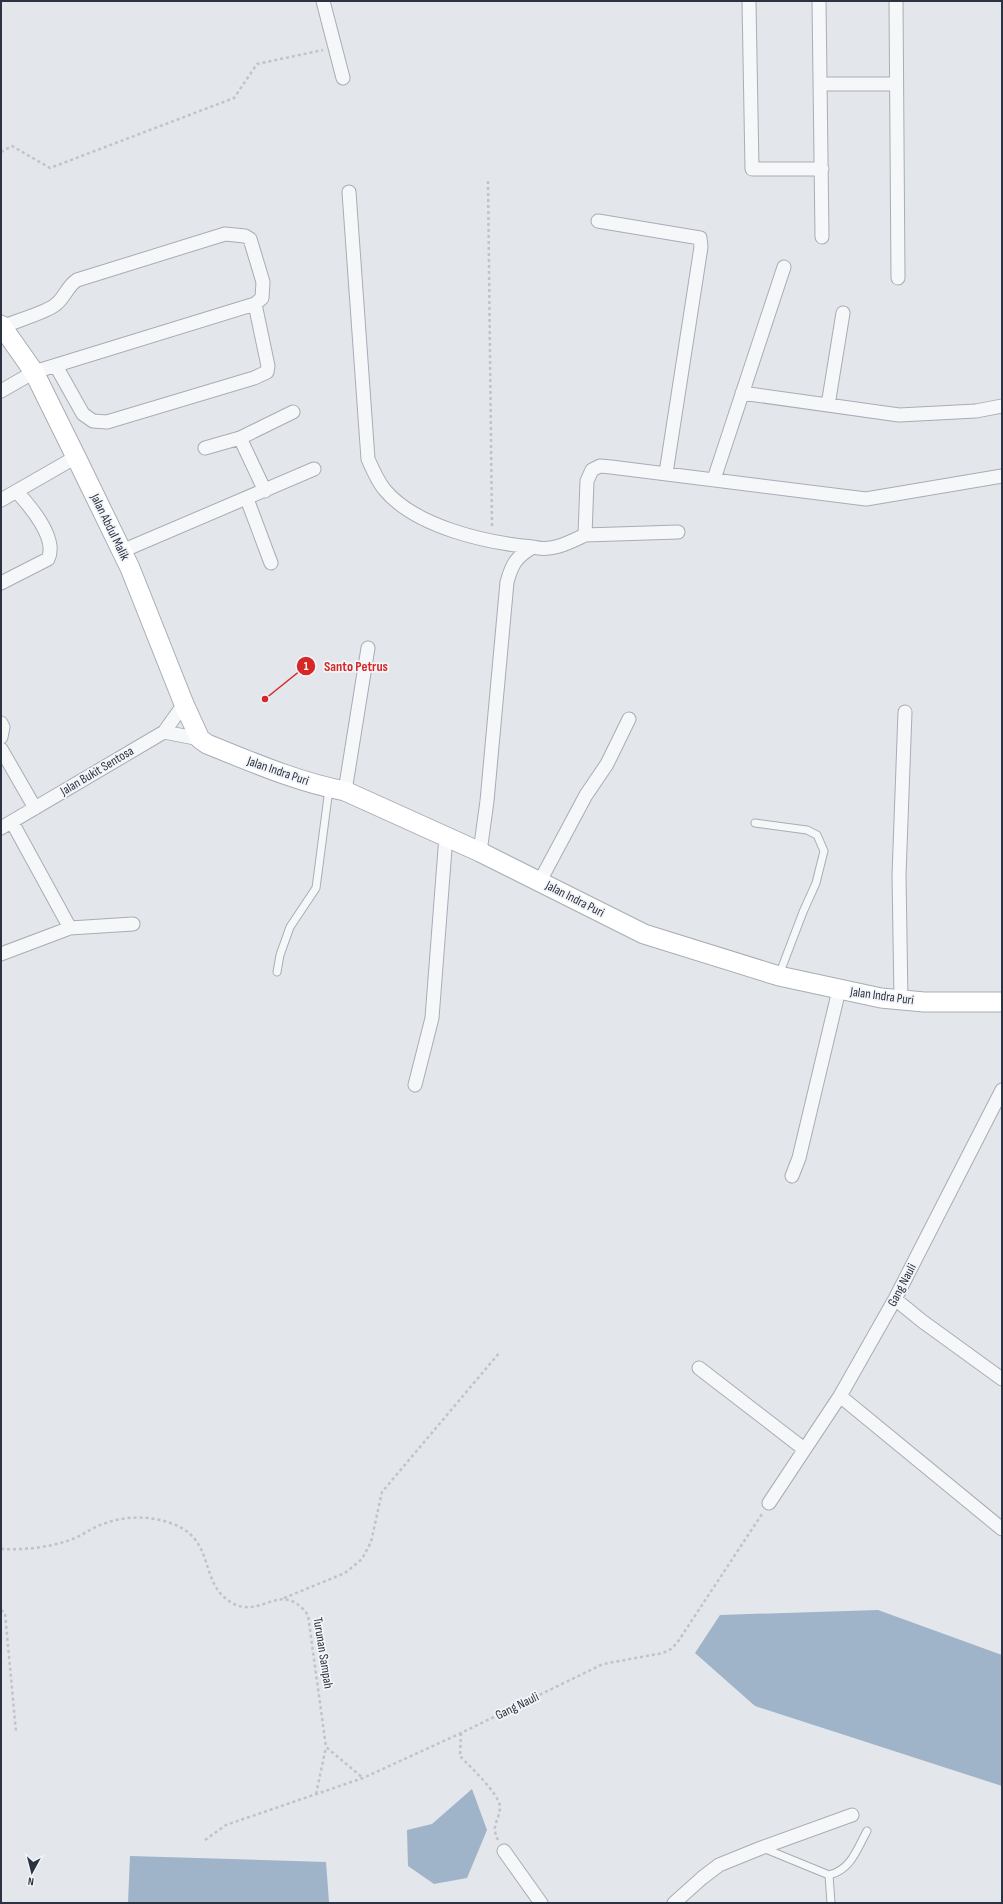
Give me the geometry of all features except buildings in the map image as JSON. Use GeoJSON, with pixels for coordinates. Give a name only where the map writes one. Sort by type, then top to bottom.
{"type":"FeatureCollection","features":[{"type":"Feature","properties":{"kind":"street"},"geometry":{"type":"LineString","coordinates":[[323,1],[343,78]]}},
{"type":"Feature","properties":{"kind":"street"},"geometry":{"type":"LineString","coordinates":[[749,1],[752,169],[822,169]]}},
{"type":"Feature","properties":{"kind":"street"},"geometry":{"type":"LineString","coordinates":[[819,1],[822,238]]}},
{"type":"Feature","properties":{"kind":"street"},"geometry":{"type":"LineString","coordinates":[[896,1],[898,278]]}},
{"type":"Feature","properties":{"kind":"street"},"geometry":{"type":"LineString","coordinates":[[821,84],[896,84]]}},
{"type":"Feature","properties":{"kind":"street"},"geometry":{"type":"LineString","coordinates":[[349,192],[368,459],[385,490],[404,507],[443,527],[507,545],[533,547],[541,550],[564,545],[585,535],[678,532]]}},
{"type":"Feature","properties":{"kind":"street"},"geometry":{"type":"LineString","coordinates":[[598,221],[700,238],[701,247],[666,474]]}},
{"type":"Feature","properties":{"kind":"street"},"geometry":{"type":"LineString","coordinates":[[1,391],[34,372],[255,304],[262,298],[263,282],[250,239],[245,236],[225,234],[78,280],[72,283],[55,306],[2,326]]}},
{"type":"Feature","properties":{"kind":"street"},"geometry":{"type":"LineString","coordinates":[[714,479],[784,267]]}},
{"type":"Feature","properties":{"kind":"street"},"geometry":{"type":"LineString","coordinates":[[56,366],[83,414],[93,421],[106,422],[254,378],[267,372],[268,366],[255,304]]}},
{"type":"Feature","properties":{"kind":"street"},"geometry":{"type":"LineString","coordinates":[[828,406],[843,313]]}},
{"type":"Feature","properties":{"kind":"street","name":"Jalan Abdul Malik"},"geometry":{"type":"LineString","coordinates":[[2,326],[34,372],[122,551],[184,704],[200,739]]}},
{"type":"Feature","properties":{"kind":"street"},"geometry":{"type":"LineString","coordinates":[[742,393],[899,415],[976,411],[1002,406]]}},
{"type":"Feature","properties":{"kind":"street"},"geometry":{"type":"LineString","coordinates":[[205,448],[240,438],[293,412]]}},
{"type":"Feature","properties":{"kind":"street"},"geometry":{"type":"LineString","coordinates":[[240,438],[265,491]]}},
{"type":"Feature","properties":{"kind":"street"},"geometry":{"type":"LineString","coordinates":[[1,500],[76,457]]}},
{"type":"Feature","properties":{"kind":"street"},"geometry":{"type":"LineString","coordinates":[[585,535],[587,481],[592,470],[600,466],[866,499],[1002,476]]}},
{"type":"Feature","properties":{"kind":"street"},"geometry":{"type":"LineString","coordinates":[[122,551],[247,499],[314,469]]}},
{"type":"Feature","properties":{"kind":"street"},"geometry":{"type":"LineString","coordinates":[[1,583],[48,559],[51,553],[49,541],[34,511],[17,492]]}},
{"type":"Feature","properties":{"kind":"street"},"geometry":{"type":"LineString","coordinates":[[247,499],[272,563]]}},
{"type":"Feature","properties":{"kind":"street"},"geometry":{"type":"LineString","coordinates":[[480,852],[487,801],[507,582],[511,568],[519,555],[533,547]]}},
{"type":"Feature","properties":{"kind":"street"},"geometry":{"type":"LineString","coordinates":[[337,790],[368,648]]}},
{"type":"Feature","properties":{"kind":"street","name":"Jalan Bukit Sentosa"},"geometry":{"type":"LineString","coordinates":[[6,825],[164,732],[184,704]]}},
{"type":"Feature","properties":{"kind":"street"},"geometry":{"type":"LineString","coordinates":[[901,1000],[899,875],[905,712]]}},
{"type":"Feature","properties":{"kind":"street"},"geometry":{"type":"LineString","coordinates":[[540,881],[586,795],[607,764],[629,719]]}},
{"type":"Feature","properties":{"kind":"street"},"geometry":{"type":"LineString","coordinates":[[1,723],[3,727],[1,737]]}},
{"type":"Feature","properties":{"kind":"street","name":"Jalan Indra Puri"},"geometry":{"type":"LineString","coordinates":[[164,732],[200,739],[207,744],[263,767],[337,790],[446,836],[540,881],[644,934],[779,976],[839,990],[901,1000],[1002,1002]]}},
{"type":"Feature","properties":{"kind":"street"},"geometry":{"type":"LineString","coordinates":[[1,750],[35,808]]}},
{"type":"Feature","properties":{"kind":"street"},"geometry":{"type":"LineString","coordinates":[[6,825],[70,928]]}},
{"type":"Feature","properties":{"kind":"street"},"geometry":{"type":"LineString","coordinates":[[415,1085],[432,1018],[446,836]]}},
{"type":"Feature","properties":{"kind":"street"},"geometry":{"type":"LineString","coordinates":[[2,951],[70,928],[133,924]]}},
{"type":"Feature","properties":{"kind":"street"},"geometry":{"type":"LineString","coordinates":[[792,1176],[799,1158],[839,990]]}},
{"type":"Feature","properties":{"kind":"street","name":"Gang Nauli"},"geometry":{"type":"LineString","coordinates":[[769,1503],[840,1396],[895,1299],[1002,1090]]}},
{"type":"Feature","properties":{"kind":"street"},"geometry":{"type":"LineString","coordinates":[[895,1299],[922,1322],[1002,1379]]}},
{"type":"Feature","properties":{"kind":"street"},"geometry":{"type":"LineString","coordinates":[[699,1368],[804,1449]]}},
{"type":"Feature","properties":{"kind":"street"},"geometry":{"type":"LineString","coordinates":[[840,1396],[1002,1528]]}},
{"type":"Feature","properties":{"kind":"street"},"geometry":{"type":"LineString","coordinates":[[674,1903],[719,1865],[852,1815]]}},
{"type":"Feature","properties":{"kind":"street"},"geometry":{"type":"LineString","coordinates":[[504,1851],[541,1903]]}},
{"type":"Feature","properties":{"kind":"lane"},"geometry":{"type":"LineString","coordinates":[[277,972],[280,955],[290,927],[316,888],[337,790]]}},
{"type":"Feature","properties":{"kind":"lane"},"geometry":{"type":"LineString","coordinates":[[755,823],[807,830],[817,835],[824,851],[816,883],[803,912],[779,976]]}},
{"type":"Feature","properties":{"kind":"lane"},"geometry":{"type":"LineString","coordinates":[[761,1848],[829,1875],[843,1870],[849,1864],[867,1831]]}},
{"type":"Feature","properties":{"kind":"lane"},"geometry":{"type":"LineString","coordinates":[[829,1875],[831,1903]]}},
{"type":"Feature","properties":{"kind":"path"},"geometry":{"type":"LineString","coordinates":[[1,152],[12,146],[50,168],[234,98],[257,64],[336,47]]}},
{"type":"Feature","properties":{"kind":"path"},"geometry":{"type":"LineString","coordinates":[[488,182],[492,541]]}},
{"type":"Feature","properties":{"kind":"path"},"geometry":{"type":"LineString","coordinates":[[1,1549],[27,1548],[69,1541],[104,1523],[116,1520],[136,1518],[158,1520],[181,1528],[191,1535],[203,1552],[214,1586],[225,1599],[239,1606],[247,1607],[283,1598],[345,1573],[362,1559],[371,1542],[382,1492],[500,1352]]}},
{"type":"Feature","properties":{"kind":"path","name":"Gang Nauli"},"geometry":{"type":"LineString","coordinates":[[205,1840],[226,1825],[363,1778],[461,1733],[603,1664],[663,1653],[670,1649],[678,1643],[769,1503]]}},
{"type":"Feature","properties":{"kind":"path","name":"Turunan Sampah"},"geometry":{"type":"LineString","coordinates":[[283,1598],[293,1601],[301,1606],[308,1616],[326,1747],[316,1794]]}},
{"type":"Feature","properties":{"kind":"path"},"geometry":{"type":"LineString","coordinates":[[1,1610],[5,1613],[16,1732]]}},
{"type":"Feature","properties":{"kind":"path"},"geometry":{"type":"LineString","coordinates":[[461,1733],[460,1756],[498,1799],[500,1809],[494,1826],[496,1836],[504,1851]]}},
{"type":"Feature","properties":{"kind":"path"},"geometry":{"type":"LineString","coordinates":[[326,1747],[363,1778]]}},
{"type":"Feature","properties":{"kind":"water"},"geometry":{"type":"Polygon","coordinates":[[[878,1610],[1002,1655],[1002,1786],[755,1706],[695,1653],[720,1615],[878,1610]]]}},
{"type":"Feature","properties":{"kind":"water"},"geometry":{"type":"Polygon","coordinates":[[[472,1789],[487,1830],[467,1878],[434,1884],[408,1866],[407,1830],[432,1824],[472,1789]]]}},
{"type":"Feature","properties":{"kind":"water"},"geometry":{"type":"Polygon","coordinates":[[[130,1856],[326,1862],[329,1902],[128,1903],[130,1856]]]}},
{"type":"Feature","properties":{"kind":"place","name":"Santo Petrus"},"geometry":{"type":"Point","coordinates":[265,699]}}]}
